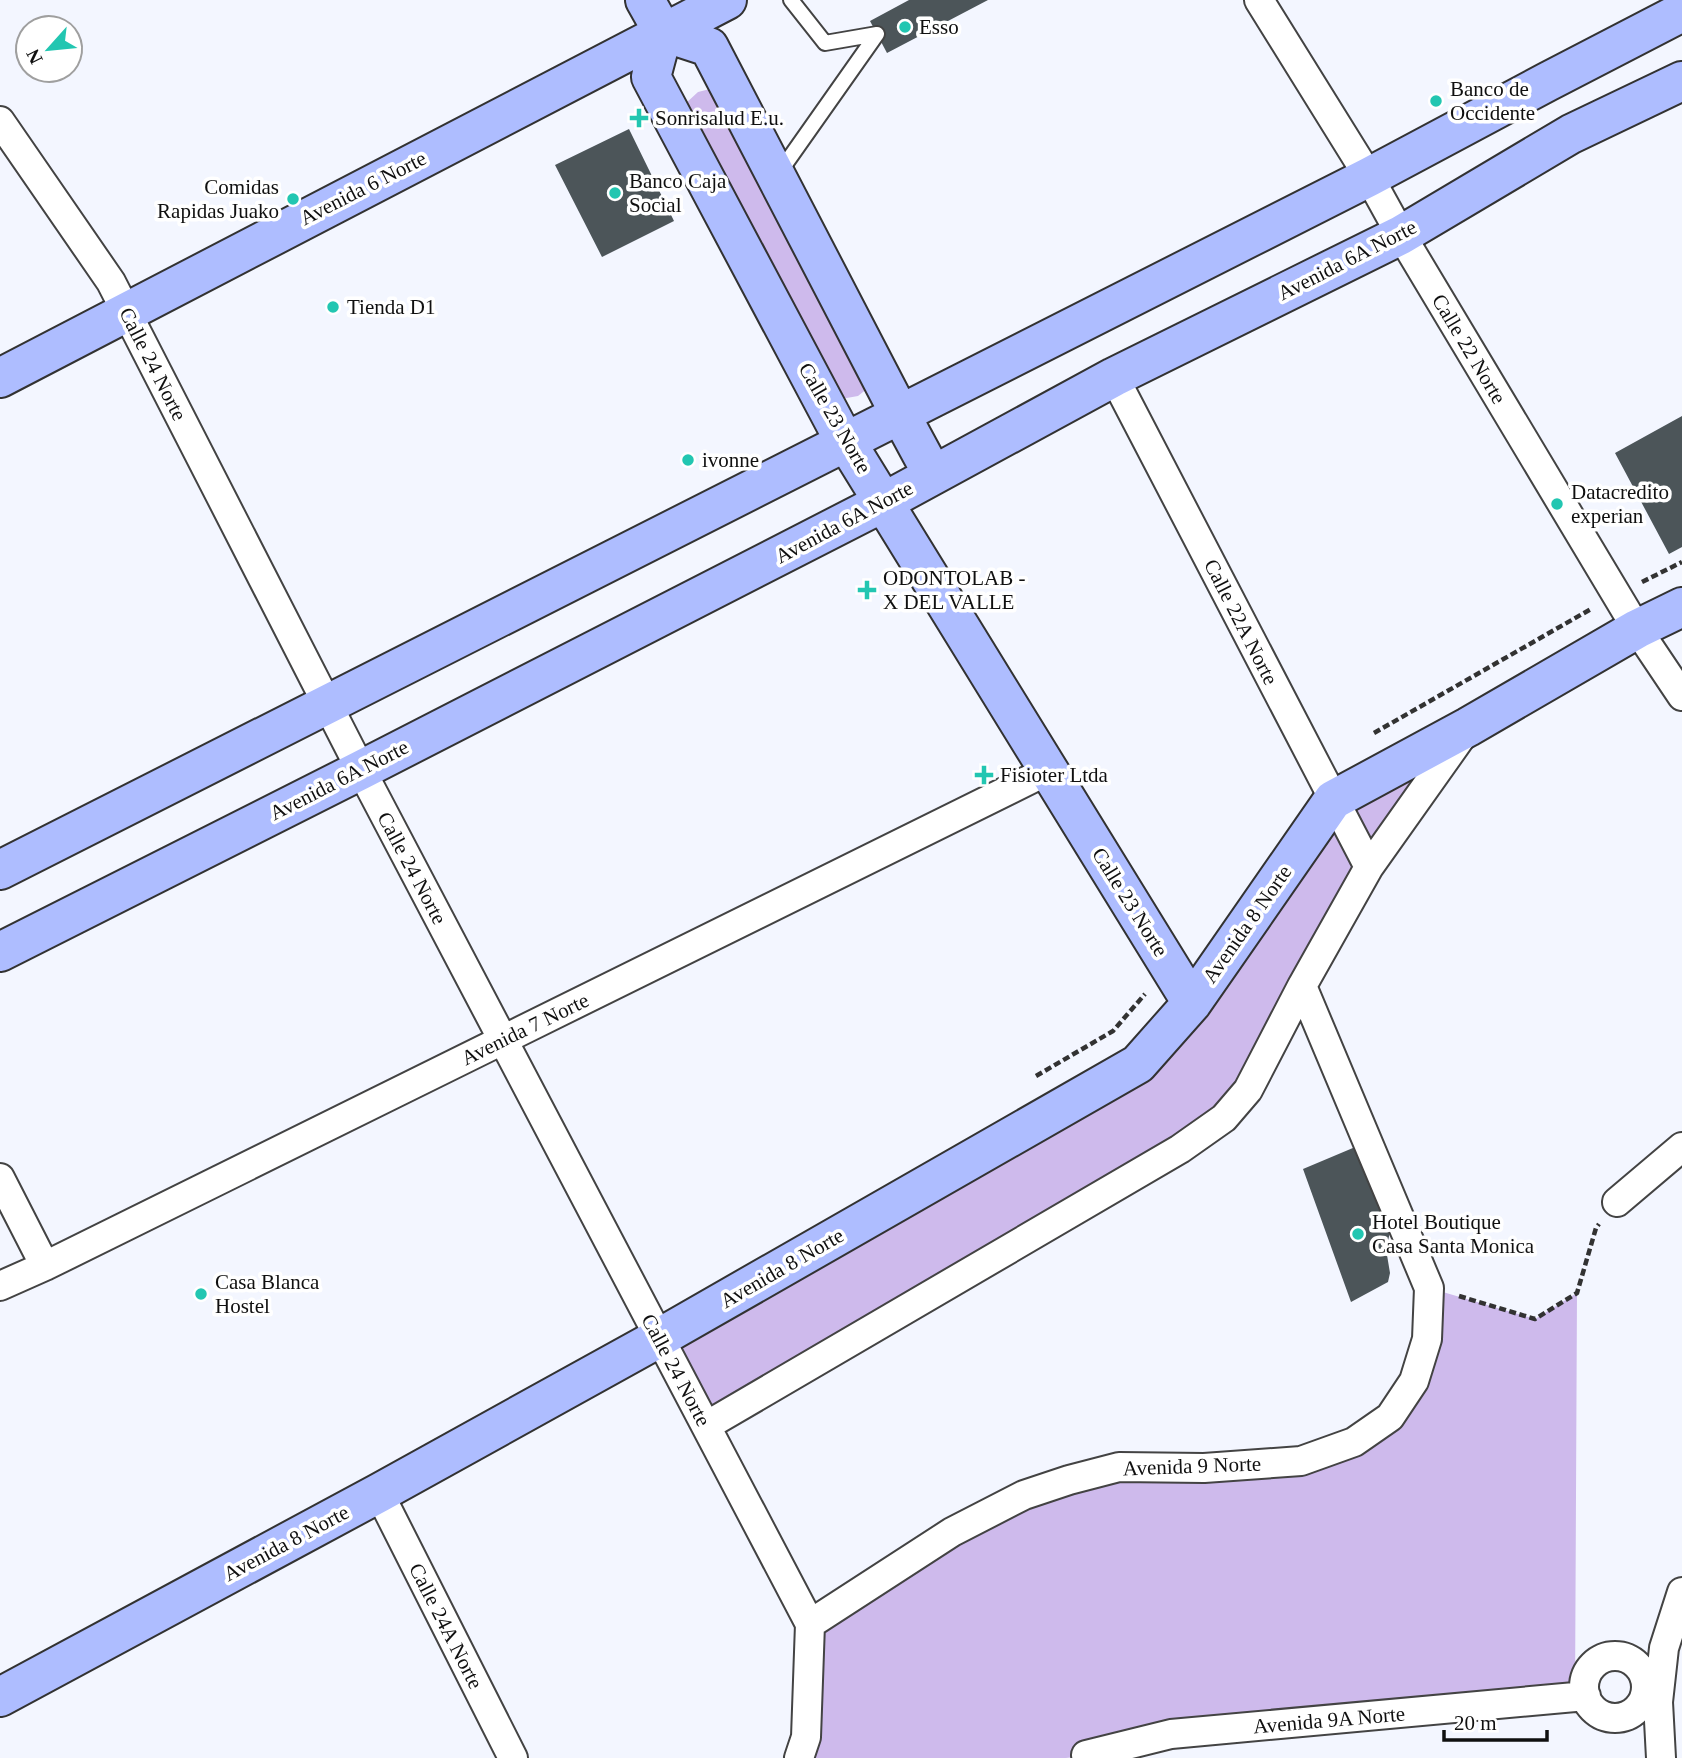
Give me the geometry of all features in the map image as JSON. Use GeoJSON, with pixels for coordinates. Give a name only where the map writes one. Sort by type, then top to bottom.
{"type":"FeatureCollection","features":[{"type":"Feature","properties":{"kind":"street","name":"Avenida 6 Norte"},"geometry":{"type":"LineString","coordinates":[[0,378],[127,312],[654,16],[727,0]]}},
{"type":"Feature","properties":{"kind":"street","name":"Calle 22 Norte"},"geometry":{"type":"LineString","coordinates":[[1259,0],[1369,177],[1637,629],[1682,696]]}},
{"type":"Feature","properties":{"kind":"street"},"geometry":{"type":"LineString","coordinates":[[0,870],[1369,177],[1682,12]]}},
{"type":"Feature","properties":{"kind":"street"},"geometry":{"type":"LineString","coordinates":[[654,16],[709,47],[933,475]]}},
{"type":"Feature","properties":{"kind":"street","name":"Calle 23 Norte"},"geometry":{"type":"LineString","coordinates":[[654,16],[651,77],[837,426],[1192,1003]]}},
{"type":"Feature","properties":{"kind":"street","name":"Avenida 6A Norte"},"geometry":{"type":"LineString","coordinates":[[0,952],[884,502],[1114,377],[1401,235],[1571,134],[1682,81]]}},
{"type":"Feature","properties":{"kind":"street","name":"Calle 24 Norte"},"geometry":{"type":"LineString","coordinates":[[0,121],[111,282],[327,705],[810,1624]]}},
{"type":"Feature","properties":{"kind":"street","name":"Calle 22A Norte"},"geometry":{"type":"LineString","coordinates":[[1114,377],[1369,867]]}},
{"type":"Feature","properties":{"kind":"street","name":"Avenida 8 Norte"},"geometry":{"type":"LineString","coordinates":[[0,1697],[379,1493],[659,1338],[1139,1063],[1192,1003],[1334,800],[1468,727],[1637,629],[1682,607]]}},
{"type":"Feature","properties":{"kind":"street","name":"Avenida 8 Norte"},"geometry":{"type":"LineString","coordinates":[[706,1426],[1180,1149],[1224,1118],[1248,1090],[1302,986],[1369,867],[1468,727]]}},
{"type":"Feature","properties":{"kind":"street","name":"Avenida 7 Norte"},"geometry":{"type":"LineString","coordinates":[[0,1286],[1049,770]]}},
{"type":"Feature","properties":{"kind":"street"},"geometry":{"type":"LineString","coordinates":[[1302,986],[1429,1288]]}},
{"type":"Feature","properties":{"kind":"street"},"geometry":{"type":"LineString","coordinates":[[1617,1202],[1682,1147]]}},
{"type":"Feature","properties":{"kind":"street"},"geometry":{"type":"LineString","coordinates":[[0,1178],[45,1266]]}},
{"type":"Feature","properties":{"kind":"street","name":"Avenida 9 Norte"},"geometry":{"type":"LineString","coordinates":[[810,1624],[952,1532],[1024,1495],[1119,1467],[1203,1468],[1301,1461],[1354,1442],[1390,1418],[1414,1381],[1427,1339],[1429,1288]]}},
{"type":"Feature","properties":{"kind":"street","name":"Calle 24A Norte"},"geometry":{"type":"LineString","coordinates":[[379,1493],[513,1758]]}},
{"type":"Feature","properties":{"kind":"street"},"geometry":{"type":"LineString","coordinates":[[1664,1648],[1604,1658],[1591,1667],[1580,1697],[1604,1717],[1619,1719],[1650,1703],[1682,1591]]}},
{"type":"Feature","properties":{"kind":"street"},"geometry":{"type":"LineString","coordinates":[[799,1758],[806,1737],[810,1624]]}},
{"type":"Feature","properties":{"kind":"street"},"geometry":{"type":"LineString","coordinates":[[1619,1656],[1634,1662],[1644,1674],[1661,1758]]}},
{"type":"Feature","properties":{"kind":"street","name":"Avenida 9A Norte"},"geometry":{"type":"LineString","coordinates":[[1086,1755],[1171,1734],[1580,1697]]}},
{"type":"Feature","properties":{"kind":"lane"},"geometry":{"type":"LineString","coordinates":[[777,176],[877,34],[825,43],[791,0]]}},
{"type":"Feature","properties":{"kind":"path"},"geometry":{"type":"LineString","coordinates":[[1364,738],[1617,594],[1682,562]]}},
{"type":"Feature","properties":{"kind":"path"},"geometry":{"type":"LineString","coordinates":[[1028,1081],[1112,1031],[1170,966]]}},
{"type":"Feature","properties":{"kind":"path"},"geometry":{"type":"LineString","coordinates":[[1429,1288],[1535,1319],[1577,1293],[1597,1228],[1617,1202]]}},
{"type":"Feature","properties":{"kind":"shaded area"},"geometry":{"type":"Polygon","coordinates":[[[710,89],[868,388],[858,396],[841,399],[685,104],[698,92],[710,89]]]}},
{"type":"Feature","properties":{"kind":"shaded area"},"geometry":{"type":"Polygon","coordinates":[[[1468,727],[1224,1118],[706,1426],[659,1338],[1138,1064],[1333,800],[1468,727]]]}},
{"type":"Feature","properties":{"kind":"shaded area"},"geometry":{"type":"Polygon","coordinates":[[[1429,1288],[1535,1319],[1577,1293],[1575,1698],[1066,1758],[799,1758],[810,1624],[1069,1480],[1301,1461],[1390,1417],[1429,1288]]]}},
{"type":"Feature","properties":{"kind":"building","name":"Esso"},"geometry":{"type":"Polygon","coordinates":[[[909,0],[988,0],[887,53],[870,21],[909,0]]]}},
{"type":"Feature","properties":{"kind":"building","name":"Banco Caja Social"},"geometry":{"type":"Polygon","coordinates":[[[629,129],[674,221],[602,257],[555,165],[629,129]]]}},
{"type":"Feature","properties":{"kind":"building"},"geometry":{"type":"Polygon","coordinates":[[[1682,416],[1682,547],[1669,554],[1615,453],[1682,416]]]}},
{"type":"Feature","properties":{"kind":"building","name":"Hotel Boutique Casa Santa Monica"},"geometry":{"type":"Polygon","coordinates":[[[1360,1145],[1393,1220],[1386,1249],[1390,1273],[1388,1282],[1351,1302],[1303,1169],[1360,1145]]]}},
{"type":"Feature","properties":{"kind":"place","name":"Esso"},"geometry":{"type":"Point","coordinates":[905,27]}},
{"type":"Feature","properties":{"kind":"place","name":"Banco de Occidente"},"geometry":{"type":"Point","coordinates":[1436,101]}},
{"type":"Feature","properties":{"kind":"place","name":"Sonrisalud E.u."},"geometry":{"type":"Point","coordinates":[639,118]}},
{"type":"Feature","properties":{"kind":"place","name":"Banco Caja Social"},"geometry":{"type":"Point","coordinates":[615,193]}},
{"type":"Feature","properties":{"kind":"place","name":"Comidas Rapidas Juako"},"geometry":{"type":"Point","coordinates":[293,199]}},
{"type":"Feature","properties":{"kind":"place","name":"Tienda D1"},"geometry":{"type":"Point","coordinates":[333,307]}},
{"type":"Feature","properties":{"kind":"place","name":"ivonne"},"geometry":{"type":"Point","coordinates":[688,460]}},
{"type":"Feature","properties":{"kind":"place","name":"Datacredito experian"},"geometry":{"type":"Point","coordinates":[1557,504]}},
{"type":"Feature","properties":{"kind":"place","name":"ODONTOLAB - X DEL VALLE"},"geometry":{"type":"Point","coordinates":[867,590]}},
{"type":"Feature","properties":{"kind":"place","name":"Fisioter Ltda"},"geometry":{"type":"Point","coordinates":[984,775]}},
{"type":"Feature","properties":{"kind":"place","name":"Hotel Boutique Casa Santa Monica"},"geometry":{"type":"Point","coordinates":[1358,1234]}},
{"type":"Feature","properties":{"kind":"place","name":"Casa Blanca Hostel"},"geometry":{"type":"Point","coordinates":[201,1294]}}]}
